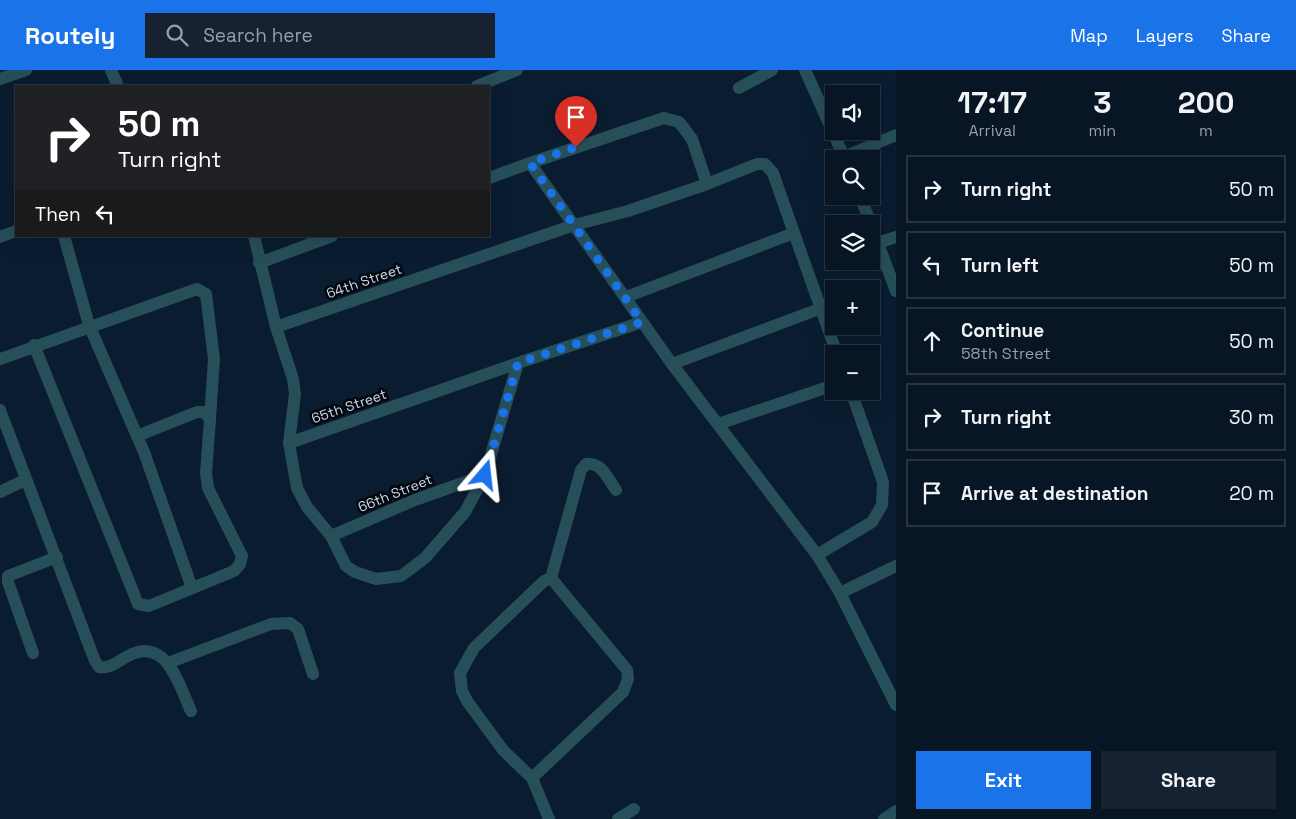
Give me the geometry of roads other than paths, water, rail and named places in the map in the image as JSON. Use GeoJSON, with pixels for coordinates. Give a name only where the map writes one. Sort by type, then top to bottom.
{"type":"FeatureCollection","features":[{"type":"Feature","properties":{"kind":"street"},"geometry":{"type":"LineString","coordinates":[[0,79],[26,70]]}},
{"type":"Feature","properties":{"kind":"street"},"geometry":{"type":"LineString","coordinates":[[112,70],[118,85]]}},
{"type":"Feature","properties":{"kind":"street"},"geometry":{"type":"LineString","coordinates":[[480,85],[517,70]]}},
{"type":"Feature","properties":{"kind":"street"},"geometry":{"type":"LineString","coordinates":[[739,88],[772,70]]}},
{"type":"Feature","properties":{"kind":"street"},"geometry":{"type":"LineString","coordinates":[[806,70],[841,150]]}},
{"type":"Feature","properties":{"kind":"street"},"geometry":{"type":"LineString","coordinates":[[490,178],[664,118],[679,122],[692,139],[707,184]]}},
{"type":"Feature","properties":{"kind":"street"},"geometry":{"type":"LineString","coordinates":[[861,150],[896,134]]}},
{"type":"Feature","properties":{"kind":"street"},"geometry":{"type":"LineString","coordinates":[[530,163],[672,364],[817,555],[840,593],[896,705]]}},
{"type":"Feature","properties":{"kind":"street","name":"64th Street"},"geometry":{"type":"LineString","coordinates":[[276,327],[574,224],[628,211],[707,184],[757,164],[765,164],[773,173],[794,233]]}},
{"type":"Feature","properties":{"kind":"street"},"geometry":{"type":"LineString","coordinates":[[0,237],[15,231]]}},
{"type":"Feature","properties":{"kind":"street"},"geometry":{"type":"LineString","coordinates":[[626,297],[794,233],[833,345]]}},
{"type":"Feature","properties":{"kind":"street"},"geometry":{"type":"LineString","coordinates":[[64,237],[89,325],[137,436],[192,588]]}},
{"type":"Feature","properties":{"kind":"street"},"geometry":{"type":"LineString","coordinates":[[254,237],[276,327],[293,379],[295,394],[289,443],[297,488],[307,507],[330,536],[346,566],[355,572],[376,578],[401,576],[420,563],[448,534],[465,512],[485,475],[518,363]]}},
{"type":"Feature","properties":{"kind":"street"},"geometry":{"type":"LineString","coordinates":[[260,263],[329,237]]}},
{"type":"Feature","properties":{"kind":"street"},"geometry":{"type":"LineString","coordinates":[[880,242],[896,237]]}},
{"type":"Feature","properties":{"kind":"street"},"geometry":{"type":"LineString","coordinates":[[880,248],[896,292]]}},
{"type":"Feature","properties":{"kind":"street"},"geometry":{"type":"LineString","coordinates":[[0,359],[34,345],[89,325],[197,289],[202,290],[206,294],[214,359],[206,473],[208,488],[242,556],[240,564],[234,571],[149,606],[138,604],[34,345]]}},
{"type":"Feature","properties":{"kind":"street"},"geometry":{"type":"LineString","coordinates":[[672,364],[819,309]]}},
{"type":"Feature","properties":{"kind":"street","name":"65th Street"},"geometry":{"type":"LineString","coordinates":[[289,443],[642,322]]}},
{"type":"Feature","properties":{"kind":"street"},"geometry":{"type":"LineString","coordinates":[[718,424],[825,388]]}},
{"type":"Feature","properties":{"kind":"street"},"geometry":{"type":"LineString","coordinates":[[817,555],[872,522],[882,505],[883,482],[854,400]]}},
{"type":"Feature","properties":{"kind":"street"},"geometry":{"type":"LineString","coordinates":[[0,410],[25,480],[57,556],[99,667],[106,668],[132,654],[143,652],[160,654],[168,663],[191,711]]}},
{"type":"Feature","properties":{"kind":"street"},"geometry":{"type":"LineString","coordinates":[[137,436],[197,412],[204,412],[210,419]]}},
{"type":"Feature","properties":{"kind":"street"},"geometry":{"type":"LineString","coordinates":[[551,578],[581,470],[586,464],[600,467],[616,490]]}},
{"type":"Feature","properties":{"kind":"street","name":"66th Street"},"geometry":{"type":"LineString","coordinates":[[330,536],[414,500],[485,475]]}},
{"type":"Feature","properties":{"kind":"street"},"geometry":{"type":"LineString","coordinates":[[0,492],[25,480]]}},
{"type":"Feature","properties":{"kind":"street"},"geometry":{"type":"LineString","coordinates":[[33,653],[8,582],[8,576],[57,556]]}},
{"type":"Feature","properties":{"kind":"street"},"geometry":{"type":"LineString","coordinates":[[840,593],[896,566]]}},
{"type":"Feature","properties":{"kind":"street"},"geometry":{"type":"LineString","coordinates":[[549,819],[532,778],[503,750],[467,701],[462,691],[460,673],[474,648],[544,581],[551,578]]}},
{"type":"Feature","properties":{"kind":"street"},"geometry":{"type":"LineString","coordinates":[[532,778],[623,692],[628,678],[627,670],[551,578]]}},
{"type":"Feature","properties":{"kind":"street"},"geometry":{"type":"LineString","coordinates":[[168,663],[271,624],[285,622],[295,625],[298,629],[313,674]]}},
{"type":"Feature","properties":{"kind":"street"},"geometry":{"type":"LineString","coordinates":[[618,819],[634,810]]}},
{"type":"Feature","properties":{"kind":"street"},"geometry":{"type":"LineString","coordinates":[[884,819],[896,811]]}}]}
